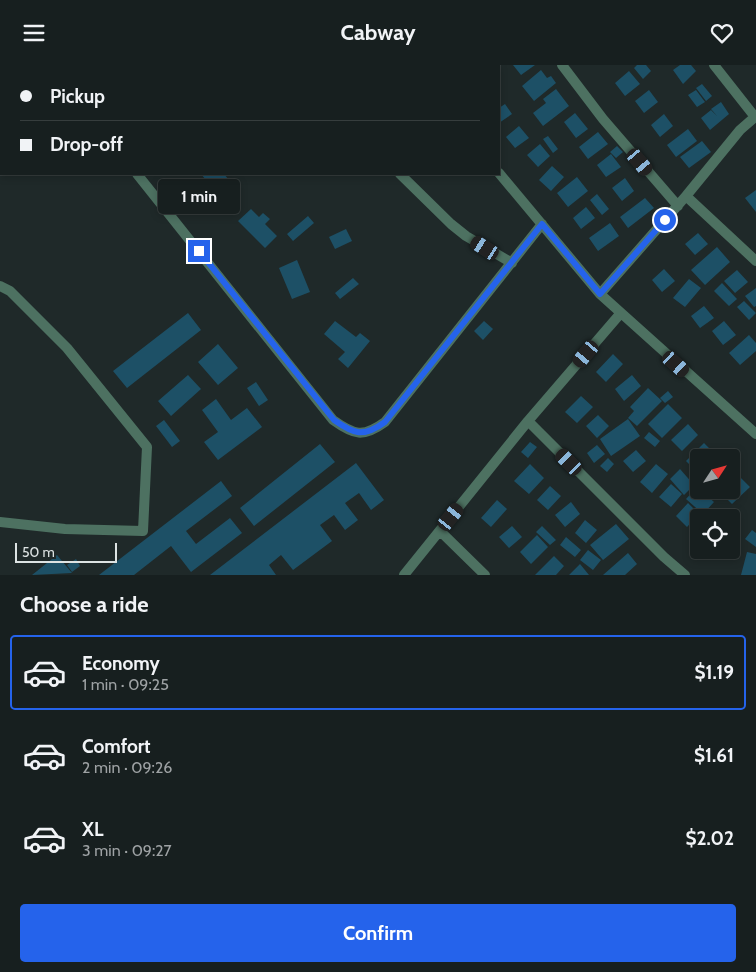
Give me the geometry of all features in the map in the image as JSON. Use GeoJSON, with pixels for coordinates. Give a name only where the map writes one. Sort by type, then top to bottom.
{"type":"FeatureCollection","features":[{"type":"Feature","properties":{"kind":"street"},"geometry":{"type":"LineString","coordinates":[[562,65],[603,119],[678,206]]}},
{"type":"Feature","properties":{"kind":"street"},"geometry":{"type":"LineString","coordinates":[[600,294],[678,206],[740,130],[755,117],[714,65]]}},
{"type":"Feature","properties":{"kind":"street"},"geometry":{"type":"LineString","coordinates":[[500,174],[600,294],[620,314],[756,433]]}},
{"type":"Feature","properties":{"kind":"street"},"geometry":{"type":"LineString","coordinates":[[138,175],[334,420],[350,431],[364,433],[374,430],[385,422],[542,224]]}},
{"type":"Feature","properties":{"kind":"street"},"geometry":{"type":"LineString","coordinates":[[401,175],[451,224],[466,236],[512,263]]}},
{"type":"Feature","properties":{"kind":"street"},"geometry":{"type":"LineString","coordinates":[[686,195],[756,261]]}},
{"type":"Feature","properties":{"kind":"street"},"geometry":{"type":"LineString","coordinates":[[0,286],[10,291],[67,348],[148,447],[142,531],[65,529],[0,522]]}},
{"type":"Feature","properties":{"kind":"street"},"geometry":{"type":"LineString","coordinates":[[404,575],[528,421],[620,314]]}},
{"type":"Feature","properties":{"kind":"street"},"geometry":{"type":"LineString","coordinates":[[528,421],[664,557],[685,575]]}},
{"type":"Feature","properties":{"kind":"street"},"geometry":{"type":"LineString","coordinates":[[440,531],[485,575]]}},
{"type":"Feature","properties":{"kind":"building"},"geometry":{"type":"Polygon","coordinates":[[[513,65],[535,65],[521,75],[513,65]]]}},
{"type":"Feature","properties":{"kind":"building"},"geometry":{"type":"Polygon","coordinates":[[[637,65],[646,65],[651,71],[643,79],[634,68],[637,65]]]}},
{"type":"Feature","properties":{"kind":"building"},"geometry":{"type":"Polygon","coordinates":[[[680,65],[691,65],[696,71],[683,84],[673,70],[680,65]]]}},
{"type":"Feature","properties":{"kind":"building"},"geometry":{"type":"Polygon","coordinates":[[[541,70],[547,78],[551,76],[556,83],[534,101],[522,86],[541,70]]]}},
{"type":"Feature","properties":{"kind":"building"},"geometry":{"type":"Polygon","coordinates":[[[629,71],[640,84],[625,96],[615,83],[629,71]]]}},
{"type":"Feature","properties":{"kind":"building"},"geometry":{"type":"Polygon","coordinates":[[[702,84],[712,96],[706,101],[696,88],[702,84]]]}},
{"type":"Feature","properties":{"kind":"building"},"geometry":{"type":"Polygon","coordinates":[[[556,89],[569,106],[543,126],[533,113],[546,103],[543,99],[556,89]]]}},
{"type":"Feature","properties":{"kind":"building"},"geometry":{"type":"Polygon","coordinates":[[[649,90],[658,102],[644,113],[635,101],[649,90]]]}},
{"type":"Feature","properties":{"kind":"building"},"geometry":{"type":"Polygon","coordinates":[[[696,90],[705,102],[697,107],[688,95],[696,90]]]}},
{"type":"Feature","properties":{"kind":"building"},"geometry":{"type":"Polygon","coordinates":[[[721,102],[729,114],[710,130],[701,118],[711,110],[717,116],[711,109],[721,102]]]}},
{"type":"Feature","properties":{"kind":"building"},"geometry":{"type":"Polygon","coordinates":[[[505,104],[512,114],[500,122],[500,107],[505,104]]]}},
{"type":"Feature","properties":{"kind":"building"},"geometry":{"type":"Polygon","coordinates":[[[575,113],[588,129],[576,138],[564,122],[575,113]]]}},
{"type":"Feature","properties":{"kind":"building"},"geometry":{"type":"Polygon","coordinates":[[[664,114],[673,126],[660,137],[651,125],[664,114]]]}},
{"type":"Feature","properties":{"kind":"building"},"geometry":{"type":"Polygon","coordinates":[[[519,126],[529,138],[515,148],[506,137],[519,126]]]}},
{"type":"Feature","properties":{"kind":"building"},"geometry":{"type":"Polygon","coordinates":[[[688,129],[697,141],[676,157],[667,145],[688,129]]]}},
{"type":"Feature","properties":{"kind":"building"},"geometry":{"type":"Polygon","coordinates":[[[598,132],[608,144],[588,159],[579,147],[598,132]]]}},
{"type":"Feature","properties":{"kind":"building"},"geometry":{"type":"Polygon","coordinates":[[[548,136],[558,149],[553,153],[543,139],[548,136]]]}},
{"type":"Feature","properties":{"kind":"building"},"geometry":{"type":"Polygon","coordinates":[[[702,141],[711,152],[689,168],[680,157],[702,141]]]}},
{"type":"Feature","properties":{"kind":"building"},"geometry":{"type":"Polygon","coordinates":[[[540,144],[550,156],[538,167],[527,155],[540,144]]]}},
{"type":"Feature","properties":{"kind":"building"},"geometry":{"type":"Polygon","coordinates":[[[617,146],[623,152],[616,158],[610,152],[617,146]]]}},
{"type":"Feature","properties":{"kind":"building"},"geometry":{"type":"Polygon","coordinates":[[[611,154],[621,167],[606,177],[597,165],[611,154]]]}},
{"type":"Feature","properties":{"kind":"building"},"geometry":{"type":"Polygon","coordinates":[[[552,166],[564,177],[551,191],[539,180],[552,166]]]}},
{"type":"Feature","properties":{"kind":"building"},"geometry":{"type":"Polygon","coordinates":[[[202,175],[225,175],[237,190],[223,201],[202,175]]]}},
{"type":"Feature","properties":{"kind":"building"},"geometry":{"type":"Polygon","coordinates":[[[577,177],[588,191],[568,207],[557,193],[577,177]]]}},
{"type":"Feature","properties":{"kind":"building"},"geometry":{"type":"Polygon","coordinates":[[[625,178],[634,191],[622,201],[612,188],[625,178]]]}},
{"type":"Feature","properties":{"kind":"building"},"geometry":{"type":"Polygon","coordinates":[[[756,190],[756,212],[745,198],[756,190]]]}},
{"type":"Feature","properties":{"kind":"building"},"geometry":{"type":"Polygon","coordinates":[[[597,194],[609,209],[602,215],[590,200],[597,194]]]}},
{"type":"Feature","properties":{"kind":"building"},"geometry":{"type":"Polygon","coordinates":[[[645,198],[654,208],[628,228],[620,217],[645,198]]]}},
{"type":"Feature","properties":{"kind":"building"},"geometry":{"type":"Polygon","coordinates":[[[586,207],[595,218],[581,229],[573,218],[586,207]]]}},
{"type":"Feature","properties":{"kind":"building"},"geometry":{"type":"Polygon","coordinates":[[[251,209],[259,217],[263,213],[270,219],[265,224],[277,236],[265,248],[238,221],[251,209]]]}},
{"type":"Feature","properties":{"kind":"building"},"geometry":{"type":"Polygon","coordinates":[[[308,216],[314,223],[293,241],[287,234],[308,216]]]}},
{"type":"Feature","properties":{"kind":"building"},"geometry":{"type":"Polygon","coordinates":[[[610,223],[619,236],[598,251],[589,238],[610,223]]]}},
{"type":"Feature","properties":{"kind":"building"},"geometry":{"type":"Polygon","coordinates":[[[346,229],[352,241],[335,249],[329,237],[346,229]]]}},
{"type":"Feature","properties":{"kind":"building"},"geometry":{"type":"Polygon","coordinates":[[[698,233],[708,244],[695,255],[685,244],[698,233]]]}},
{"type":"Feature","properties":{"kind":"building"},"geometry":{"type":"Polygon","coordinates":[[[717,247],[730,262],[705,285],[691,270],[717,247]]]}},
{"type":"Feature","properties":{"kind":"building"},"geometry":{"type":"Polygon","coordinates":[[[297,260],[310,292],[292,299],[279,268],[297,260]]]}},
{"type":"Feature","properties":{"kind":"building"},"geometry":{"type":"Polygon","coordinates":[[[664,269],[675,281],[662,292],[652,280],[664,269]]]}},
{"type":"Feature","properties":{"kind":"building"},"geometry":{"type":"Polygon","coordinates":[[[737,270],[748,282],[735,293],[724,281],[737,270]]]}},
{"type":"Feature","properties":{"kind":"building"},"geometry":{"type":"Polygon","coordinates":[[[353,278],[359,284],[340,299],[335,293],[353,278]]]}},
{"type":"Feature","properties":{"kind":"building"},"geometry":{"type":"Polygon","coordinates":[[[689,279],[701,288],[685,307],[673,298],[689,279]]]}},
{"type":"Feature","properties":{"kind":"building"},"geometry":{"type":"Polygon","coordinates":[[[722,283],[737,299],[729,306],[714,291],[722,283]]]}},
{"type":"Feature","properties":{"kind":"building"},"geometry":{"type":"Polygon","coordinates":[[[756,288],[756,306],[754,307],[745,296],[756,288]]]}},
{"type":"Feature","properties":{"kind":"building"},"geometry":{"type":"Polygon","coordinates":[[[744,301],[756,313],[749,320],[737,307],[744,301]]]}},
{"type":"Feature","properties":{"kind":"building"},"geometry":{"type":"Polygon","coordinates":[[[704,306],[714,318],[700,328],[691,316],[704,306]]]}},
{"type":"Feature","properties":{"kind":"building"},"geometry":{"type":"Polygon","coordinates":[[[188,313],[201,330],[127,388],[113,371],[188,313]]]}},
{"type":"Feature","properties":{"kind":"building"},"geometry":{"type":"Polygon","coordinates":[[[335,321],[356,337],[360,333],[370,341],[348,368],[338,359],[345,352],[324,334],[335,321]]]}},
{"type":"Feature","properties":{"kind":"building"},"geometry":{"type":"Polygon","coordinates":[[[484,321],[493,329],[483,340],[474,331],[484,321]]]}},
{"type":"Feature","properties":{"kind":"building"},"geometry":{"type":"Polygon","coordinates":[[[724,321],[736,335],[723,345],[712,331],[724,321]]]}},
{"type":"Feature","properties":{"kind":"building"},"geometry":{"type":"Polygon","coordinates":[[[749,335],[756,343],[756,351],[740,365],[729,353],[749,335]]]}},
{"type":"Feature","properties":{"kind":"building"},"geometry":{"type":"Polygon","coordinates":[[[218,344],[238,368],[218,385],[198,362],[218,344]]]}},
{"type":"Feature","properties":{"kind":"building"},"geometry":{"type":"Polygon","coordinates":[[[613,354],[623,364],[606,382],[596,372],[613,354]]]}},
{"type":"Feature","properties":{"kind":"building"},"geometry":{"type":"Polygon","coordinates":[[[188,375],[201,389],[171,416],[158,401],[188,375]]]}},
{"type":"Feature","properties":{"kind":"building"},"geometry":{"type":"Polygon","coordinates":[[[632,375],[641,386],[624,401],[615,389],[632,375]]]}},
{"type":"Feature","properties":{"kind":"building"},"geometry":{"type":"Polygon","coordinates":[[[256,382],[268,400],[259,406],[247,388],[256,382]]]}},
{"type":"Feature","properties":{"kind":"building"},"geometry":{"type":"Polygon","coordinates":[[[648,388],[662,401],[637,426],[628,418],[634,411],[630,407],[648,388]]]}},
{"type":"Feature","properties":{"kind":"building"},"geometry":{"type":"Polygon","coordinates":[[[668,391],[673,397],[665,403],[660,398],[668,391]]]}},
{"type":"Feature","properties":{"kind":"building"},"geometry":{"type":"Polygon","coordinates":[[[581,396],[593,407],[577,423],[565,412],[581,396]]]}},
{"type":"Feature","properties":{"kind":"building"},"geometry":{"type":"Polygon","coordinates":[[[216,399],[231,420],[247,408],[262,427],[218,460],[204,442],[218,432],[202,410],[216,399]]]}},
{"type":"Feature","properties":{"kind":"building"},"geometry":{"type":"Polygon","coordinates":[[[668,404],[682,418],[662,438],[648,424],[668,404]]]}},
{"type":"Feature","properties":{"kind":"building"},"geometry":{"type":"Polygon","coordinates":[[[598,415],[609,426],[597,438],[586,426],[598,415]]]}},
{"type":"Feature","properties":{"kind":"building"},"geometry":{"type":"Polygon","coordinates":[[[628,419],[640,436],[611,456],[600,439],[628,419]]]}},
{"type":"Feature","properties":{"kind":"building"},"geometry":{"type":"Polygon","coordinates":[[[164,420],[180,441],[172,447],[156,426],[164,420]]]}},
{"type":"Feature","properties":{"kind":"building"},"geometry":{"type":"Polygon","coordinates":[[[688,424],[698,435],[682,451],[671,440],[688,424]]]}},
{"type":"Feature","properties":{"kind":"building"},"geometry":{"type":"Polygon","coordinates":[[[649,432],[660,441],[655,447],[644,438],[649,432]]]}},
{"type":"Feature","properties":{"kind":"building"},"geometry":{"type":"Polygon","coordinates":[[[530,442],[537,447],[528,458],[521,452],[530,442]]]}},
{"type":"Feature","properties":{"kind":"building"},"geometry":{"type":"Polygon","coordinates":[[[704,443],[710,449],[698,449],[704,443]]]}},
{"type":"Feature","properties":{"kind":"building"},"geometry":{"type":"Polygon","coordinates":[[[320,444],[335,462],[254,526],[240,508],[320,444]]]}},
{"type":"Feature","properties":{"kind":"building"},"geometry":{"type":"Polygon","coordinates":[[[597,445],[605,454],[594,463],[587,453],[597,445]]]}},
{"type":"Feature","properties":{"kind":"building"},"geometry":{"type":"Polygon","coordinates":[[[636,450],[646,461],[633,472],[623,461],[636,450]]]}},
{"type":"Feature","properties":{"kind":"building"},"geometry":{"type":"Polygon","coordinates":[[[690,457],[690,465],[686,461],[690,457]]]}},
{"type":"Feature","properties":{"kind":"building"},"geometry":{"type":"Polygon","coordinates":[[[608,458],[614,464],[607,472],[600,466],[608,458]]]}},
{"type":"Feature","properties":{"kind":"building"},"geometry":{"type":"Polygon","coordinates":[[[356,463],[384,500],[371,510],[359,493],[345,503],[358,520],[345,530],[334,515],[320,525],[332,541],[293,570],[281,555],[269,565],[276,575],[210,575],[356,463]]]}},
{"type":"Feature","properties":{"kind":"building"},"geometry":{"type":"Polygon","coordinates":[[[530,464],[544,478],[529,494],[514,481],[530,464]]]}},
{"type":"Feature","properties":{"kind":"building"},"geometry":{"type":"Polygon","coordinates":[[[656,464],[668,474],[652,493],[640,482],[656,464]]]}},
{"type":"Feature","properties":{"kind":"building"},"geometry":{"type":"Polygon","coordinates":[[[680,469],[690,480],[690,489],[684,495],[670,479],[680,469]]]}},
{"type":"Feature","properties":{"kind":"building"},"geometry":{"type":"Polygon","coordinates":[[[740,477],[750,487],[740,496],[740,477]]]}},
{"type":"Feature","properties":{"kind":"building"},"geometry":{"type":"Polygon","coordinates":[[[221,481],[232,496],[186,531],[196,544],[230,518],[242,533],[191,572],[171,546],[134,575],[99,575],[221,481]]]}},
{"type":"Feature","properties":{"kind":"building"},"geometry":{"type":"Polygon","coordinates":[[[671,484],[682,494],[671,507],[659,497],[671,484]]]}},
{"type":"Feature","properties":{"kind":"building"},"geometry":{"type":"Polygon","coordinates":[[[550,486],[561,496],[548,510],[537,500],[550,486]]]}},
{"type":"Feature","properties":{"kind":"building"},"geometry":{"type":"Polygon","coordinates":[[[690,495],[690,499],[711,499],[714,502],[708,509],[697,509],[686,499],[690,495]]]}},
{"type":"Feature","properties":{"kind":"building"},"geometry":{"type":"Polygon","coordinates":[[[727,499],[737,499],[732,504],[727,499]]]}},
{"type":"Feature","properties":{"kind":"building"},"geometry":{"type":"Polygon","coordinates":[[[497,500],[507,509],[491,527],[481,518],[497,500]]]}},
{"type":"Feature","properties":{"kind":"building"},"geometry":{"type":"Polygon","coordinates":[[[571,502],[580,514],[565,527],[555,515],[571,502]]]}},
{"type":"Feature","properties":{"kind":"building"},"geometry":{"type":"Polygon","coordinates":[[[688,503],[694,509],[690,509],[690,524],[687,527],[676,516],[688,503]]]}},
{"type":"Feature","properties":{"kind":"building"},"geometry":{"type":"Polygon","coordinates":[[[585,520],[597,530],[586,543],[575,533],[585,520]]]}},
{"type":"Feature","properties":{"kind":"building"},"geometry":{"type":"Polygon","coordinates":[[[616,524],[629,539],[603,560],[590,545],[616,524]]]}},
{"type":"Feature","properties":{"kind":"building"},"geometry":{"type":"Polygon","coordinates":[[[512,526],[522,537],[509,548],[499,537],[512,526]]]}},
{"type":"Feature","properties":{"kind":"building"},"geometry":{"type":"Polygon","coordinates":[[[542,526],[556,540],[550,545],[536,532],[542,526]]]}},
{"type":"Feature","properties":{"kind":"building"},"geometry":{"type":"Polygon","coordinates":[[[752,530],[756,533],[756,547],[745,539],[752,530]]]}},
{"type":"Feature","properties":{"kind":"building"},"geometry":{"type":"Polygon","coordinates":[[[537,535],[548,547],[531,564],[520,552],[537,535]]]}},
{"type":"Feature","properties":{"kind":"building"},"geometry":{"type":"Polygon","coordinates":[[[566,537],[581,550],[575,557],[560,545],[566,537]]]}},
{"type":"Feature","properties":{"kind":"building"},"geometry":{"type":"Polygon","coordinates":[[[588,550],[601,560],[593,570],[580,560],[588,550]]]}},
{"type":"Feature","properties":{"kind":"building"},"geometry":{"type":"Polygon","coordinates":[[[747,552],[756,554],[756,575],[741,575],[747,552]]]}},
{"type":"Feature","properties":{"kind":"building"},"geometry":{"type":"Polygon","coordinates":[[[628,553],[637,564],[625,575],[603,575],[628,553]]]}},
{"type":"Feature","properties":{"kind":"building"},"geometry":{"type":"Polygon","coordinates":[[[57,555],[72,573],[32,575],[57,555]]]}},
{"type":"Feature","properties":{"kind":"building"},"geometry":{"type":"Polygon","coordinates":[[[554,556],[564,566],[556,575],[535,575],[554,556]]]}},
{"type":"Feature","properties":{"kind":"building"},"geometry":{"type":"Polygon","coordinates":[[[76,559],[80,566],[72,572],[67,565],[76,559]]]}},
{"type":"Feature","properties":{"kind":"building"},"geometry":{"type":"Polygon","coordinates":[[[580,564],[589,575],[569,575],[580,564]]]}},
{"type":"Feature","properties":{"kind":"route"},"geometry":{"type":"LineString","coordinates":[[199,251],[334,420],[350,431],[364,433],[374,430],[385,422],[542,224],[600,294],[665,220]]}}]}
